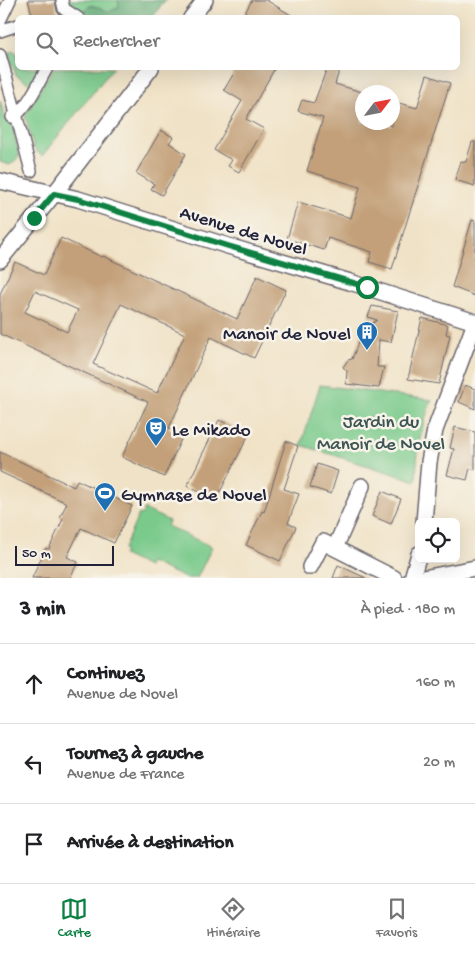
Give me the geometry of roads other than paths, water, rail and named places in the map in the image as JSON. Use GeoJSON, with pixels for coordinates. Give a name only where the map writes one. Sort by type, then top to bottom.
{"type":"FeatureCollection","features":[{"type":"Feature","properties":{"kind":"street"},"geometry":{"type":"LineString","coordinates":[[0,21],[10,0]]}},
{"type":"Feature","properties":{"kind":"street"},"geometry":{"type":"LineString","coordinates":[[62,0],[64,9],[73,15]]}},
{"type":"Feature","properties":{"kind":"street"},"geometry":{"type":"LineString","coordinates":[[193,15],[205,0]]}},
{"type":"Feature","properties":{"kind":"street"},"geometry":{"type":"LineString","coordinates":[[0,31],[15,26]]}},
{"type":"Feature","properties":{"kind":"street"},"geometry":{"type":"LineString","coordinates":[[0,55],[6,74],[13,117],[31,171]]}},
{"type":"Feature","properties":{"kind":"street"},"geometry":{"type":"LineString","coordinates":[[13,117],[34,90],[46,70]]}},
{"type":"Feature","properties":{"kind":"street"},"geometry":{"type":"LineString","coordinates":[[0,260],[54,194],[149,70]]}},
{"type":"Feature","properties":{"kind":"street","name":"Avenue de Novel"},"geometry":{"type":"LineString","coordinates":[[0,180],[78,199],[350,282],[475,323]]}},
{"type":"Feature","properties":{"kind":"street"},"geometry":{"type":"LineString","coordinates":[[424,518],[429,462],[435,430],[475,323]]}},
{"type":"Feature","properties":{"kind":"street"},"geometry":{"type":"LineString","coordinates":[[335,548],[362,486]]}},
{"type":"Feature","properties":{"kind":"street"},"geometry":{"type":"LineString","coordinates":[[310,567],[323,542],[394,578]]}},
{"type":"Feature","properties":{"kind":"street"},"geometry":{"type":"LineString","coordinates":[[418,563],[417,578],[475,568]]}},
{"type":"Feature","properties":{"kind":"place","name":"Manoir de Novel"},"geometry":{"type":"Point","coordinates":[367,351]}},
{"type":"Feature","properties":{"kind":"place","name":"Le Mikado"},"geometry":{"type":"Point","coordinates":[156,447]}},
{"type":"Feature","properties":{"kind":"place","name":"Gymnase de Novel"},"geometry":{"type":"Point","coordinates":[105,512]}},
{"type":"Feature","properties":{"kind":"park label","name":"Jardin du Manoir de Novel"},"geometry":{"type":"Point","coordinates":[381,431]}}]}
